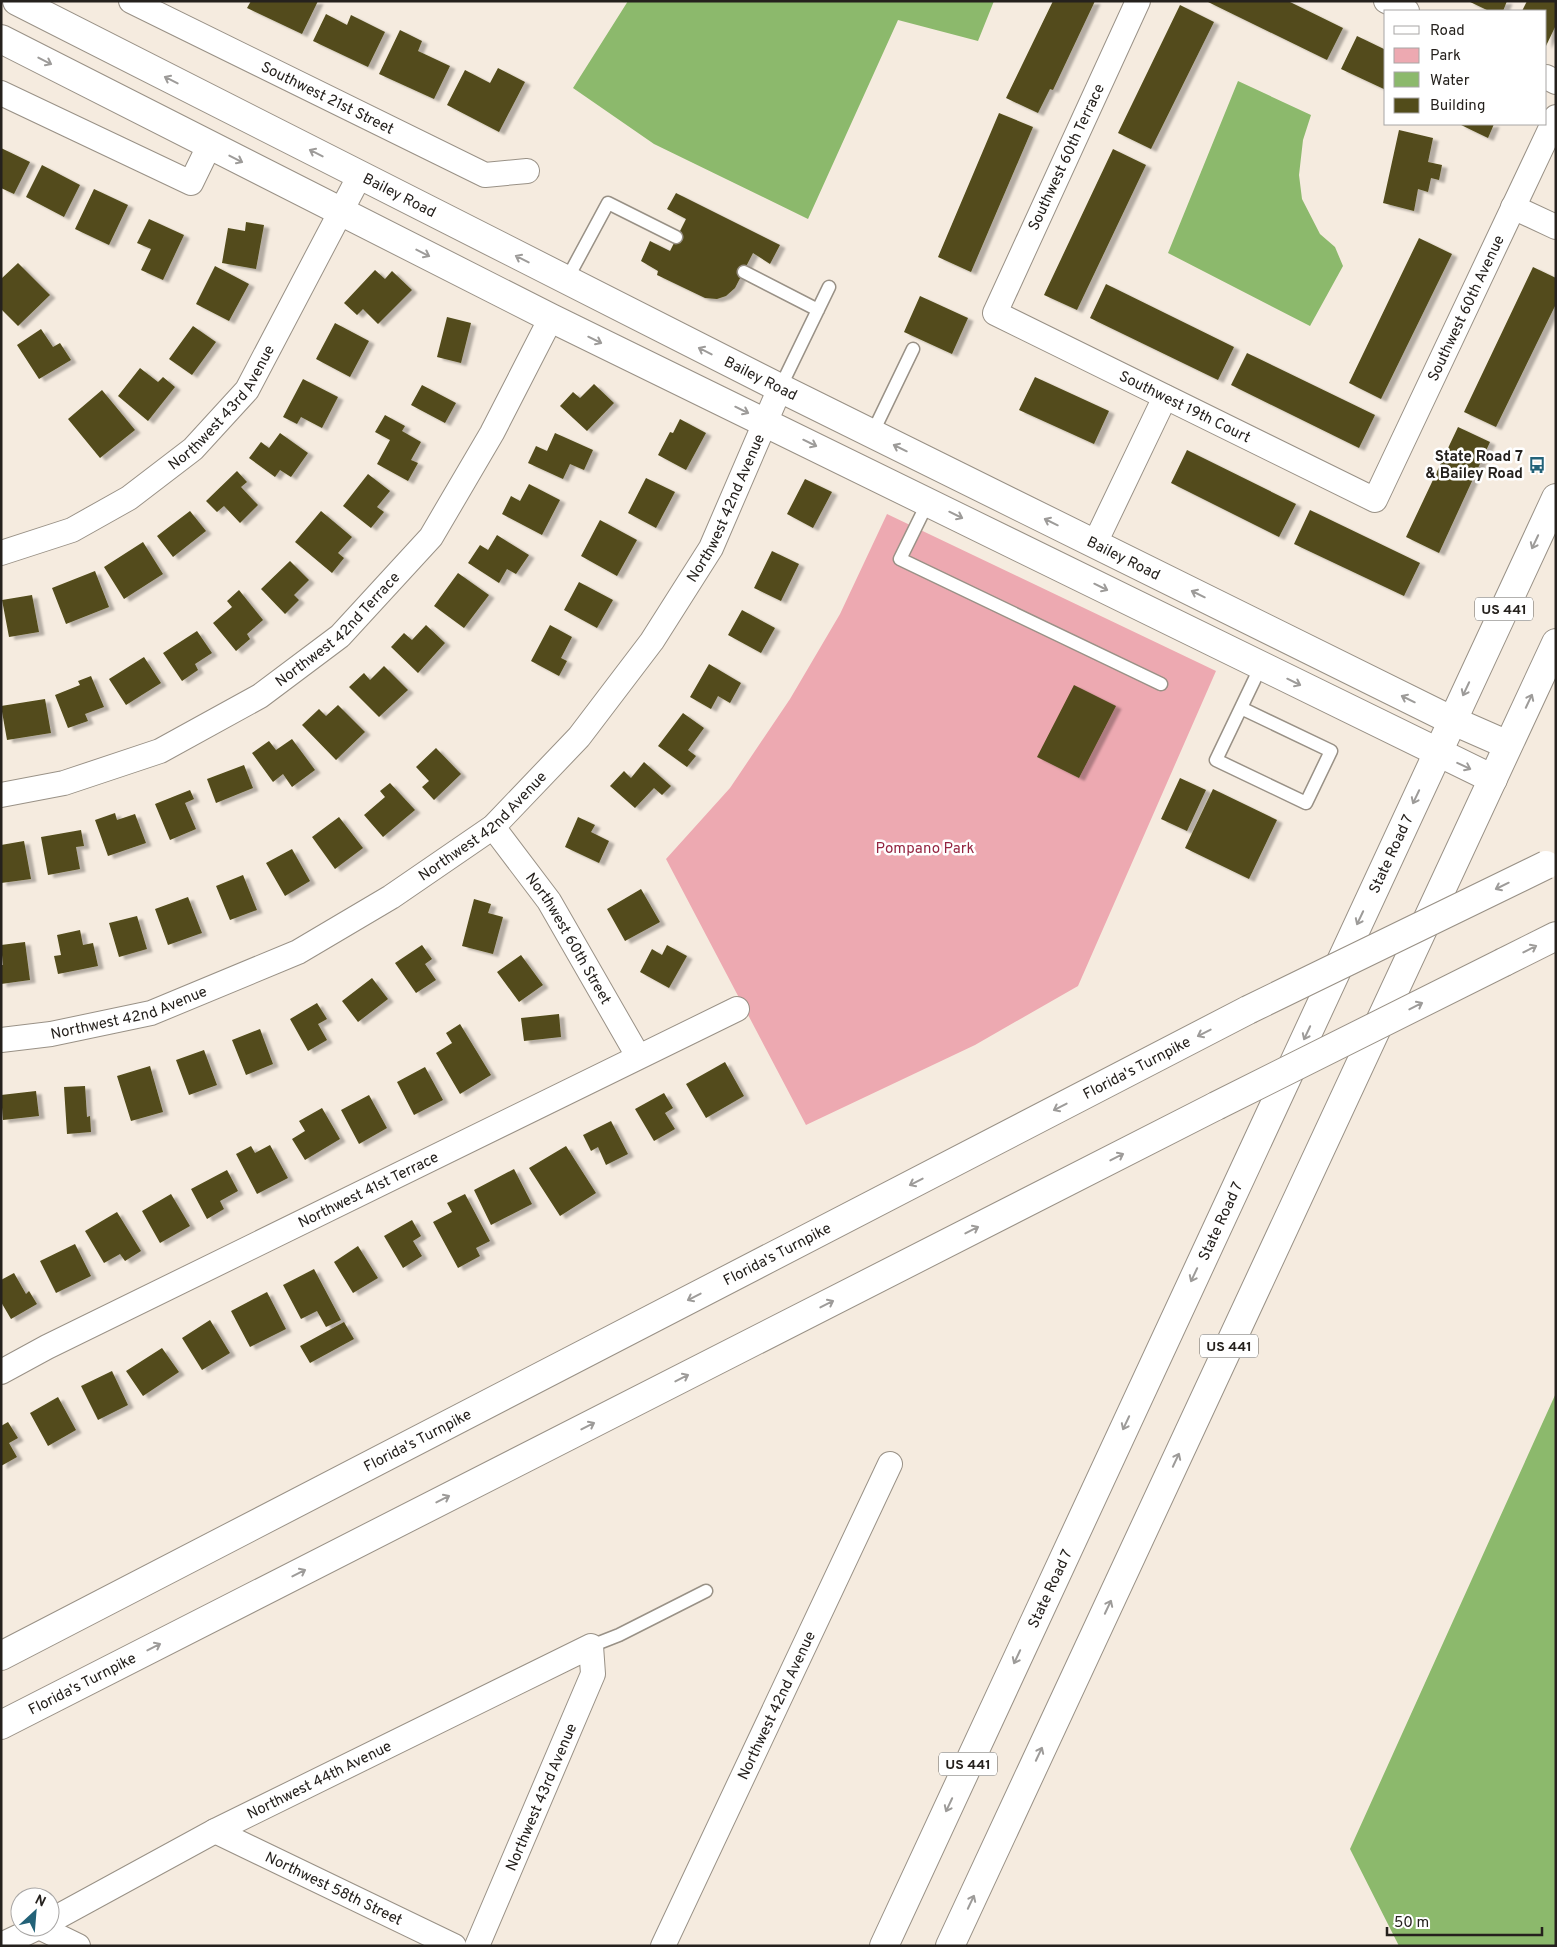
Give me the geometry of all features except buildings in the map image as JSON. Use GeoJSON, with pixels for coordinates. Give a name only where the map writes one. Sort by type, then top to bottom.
{"type":"FeatureCollection","features":[{"type":"Feature","properties":{"kind":"main road","name":"Bailey Road"},"geometry":{"type":"LineString","coordinates":[[26,3],[566,281],[1451,720],[1508,745]]}},
{"type":"Feature","properties":{"kind":"main road"},"geometry":{"type":"LineString","coordinates":[[1,39],[551,318],[1493,780]]}},
{"type":"Feature","properties":{"kind":"main road"},"geometry":{"type":"LineString","coordinates":[[928,502],[944,469]]}},
{"type":"Feature","properties":{"kind":"main road","name":"State Road 7"},"geometry":{"type":"LineString","coordinates":[[884,1946],[1451,720],[1556,498]]}},
{"type":"Feature","properties":{"kind":"main road","name":"US 441"},"geometry":{"type":"LineString","coordinates":[[950,1946],[1556,643]]}},
{"type":"Feature","properties":{"kind":"main road","name":"Florida's Turnpike"},"geometry":{"type":"LineString","coordinates":[[1,1656],[30,1639],[1248,1010],[1551,863]]}},
{"type":"Feature","properties":{"kind":"main road","name":"Florida's Turnpike"},"geometry":{"type":"LineString","coordinates":[[1,1725],[1216,1106],[1556,936]]}},
{"type":"Feature","properties":{"kind":"main road"},"geometry":{"type":"LineString","coordinates":[[1,1644],[30,1639]]}},
{"type":"Feature","properties":{"kind":"street","name":"Southwest 21st Street"},"geometry":{"type":"LineString","coordinates":[[131,1],[484,175],[527,171]]}},
{"type":"Feature","properties":{"kind":"street","name":"Southwest 60th Terrace"},"geometry":{"type":"LineString","coordinates":[[994,313],[1138,1]]}},
{"type":"Feature","properties":{"kind":"street"},"geometry":{"type":"LineString","coordinates":[[1386,1],[1405,10]]}},
{"type":"Feature","properties":{"kind":"street"},"geometry":{"type":"LineString","coordinates":[[1,93],[191,183],[209,146]]}},
{"type":"Feature","properties":{"kind":"street","name":"Southwest 60th Avenue"},"geometry":{"type":"LineString","coordinates":[[1375,500],[1556,117]]}},
{"type":"Feature","properties":{"kind":"street","name":"Northwest 43rd Avenue"},"geometry":{"type":"LineString","coordinates":[[1,553],[72,530],[129,498],[192,449],[247,390],[360,175]]}},
{"type":"Feature","properties":{"kind":"street"},"geometry":{"type":"LineString","coordinates":[[1513,207],[1556,227]]}},
{"type":"Feature","properties":{"kind":"street","name":"Southwest 19th Court"},"geometry":{"type":"LineString","coordinates":[[994,313],[1375,500]]}},
{"type":"Feature","properties":{"kind":"street","name":"Northwest 42nd Terrace"},"geometry":{"type":"LineString","coordinates":[[1,795],[64,783],[160,751],[260,696],[340,636],[431,536],[492,433],[551,318]]}},
{"type":"Feature","properties":{"kind":"street","name":"Northwest 42nd Avenue"},"geometry":{"type":"LineString","coordinates":[[1,1040],[51,1034],[151,1013],[298,952],[391,897],[493,827],[579,737],[652,641],[710,548],[780,388]]}},
{"type":"Feature","properties":{"kind":"street"},"geometry":{"type":"LineString","coordinates":[[1095,543],[1165,397]]}},
{"type":"Feature","properties":{"kind":"street","name":"Northwest 60th Street"},"geometry":{"type":"LineString","coordinates":[[493,827],[549,901],[638,1056]]}},
{"type":"Feature","properties":{"kind":"street","name":"Northwest 41st Terrace"},"geometry":{"type":"LineString","coordinates":[[1,1372],[47,1347],[737,1009]]}},
{"type":"Feature","properties":{"kind":"street","name":"Northwest 42nd Avenue"},"geometry":{"type":"LineString","coordinates":[[663,1946],[890,1464]]}},
{"type":"Feature","properties":{"kind":"street","name":"Northwest 43rd Avenue"},"geometry":{"type":"LineString","coordinates":[[477,1946],[593,1674],[591,1646]]}},
{"type":"Feature","properties":{"kind":"street","name":"Northwest 44th Avenue"},"geometry":{"type":"LineString","coordinates":[[60,1916],[215,1831],[591,1646]]}},
{"type":"Feature","properties":{"kind":"street","name":"Northwest 58th Street"},"geometry":{"type":"LineString","coordinates":[[215,1831],[454,1946]]}},
{"type":"Feature","properties":{"kind":"street"},"geometry":{"type":"LineString","coordinates":[[1,1945],[18,1937]]}},
{"type":"Feature","properties":{"kind":"street"},"geometry":{"type":"LineString","coordinates":[[60,1937],[78,1946]]}},
{"type":"Feature","properties":{"kind":"lane"},"geometry":{"type":"LineString","coordinates":[[566,281],[608,202],[676,238]]}},
{"type":"Feature","properties":{"kind":"lane"},"geometry":{"type":"LineString","coordinates":[[744,272],[818,310]]}},
{"type":"Feature","properties":{"kind":"lane"},"geometry":{"type":"LineString","coordinates":[[780,388],[829,286]]}},
{"type":"Feature","properties":{"kind":"lane"},"geometry":{"type":"LineString","coordinates":[[872,434],[913,349]]}},
{"type":"Feature","properties":{"kind":"lane"},"geometry":{"type":"LineString","coordinates":[[928,502],[900,559],[1161,684]]}},
{"type":"Feature","properties":{"kind":"lane"},"geometry":{"type":"LineString","coordinates":[[1241,708],[1331,751],[1306,803],[1216,760],[1261,666]]}},
{"type":"Feature","properties":{"kind":"lane"},"geometry":{"type":"LineString","coordinates":[[591,1646],[619,1635],[706,1591]]}},
{"type":"Feature","properties":{"kind":"green space","name":"Pompano Park"},"geometry":{"type":"Polygon","coordinates":[[[887,514],[1216,671],[1078,986],[975,1045],[806,1125],[666,859],[730,788],[790,699],[840,614],[887,514]]]}},
{"type":"Feature","properties":{"kind":"water"},"geometry":{"type":"Polygon","coordinates":[[[628,1],[994,1],[978,41],[898,20],[808,219],[654,144],[573,88],[628,1]]]}},
{"type":"Feature","properties":{"kind":"water"},"geometry":{"type":"Polygon","coordinates":[[[1238,81],[1311,115],[1303,140],[1299,175],[1302,199],[1320,234],[1335,247],[1343,266],[1310,326],[1168,253],[1238,81]]]}},
{"type":"Feature","properties":{"kind":"water"},"geometry":{"type":"Polygon","coordinates":[[[1556,1393],[1556,1946],[1399,1946],[1350,1849],[1556,1393]]]}},
{"type":"Feature","properties":{"kind":"place","name":"State Road 7 & Bailey Road"},"geometry":{"type":"Point","coordinates":[1537,465]}}]}
